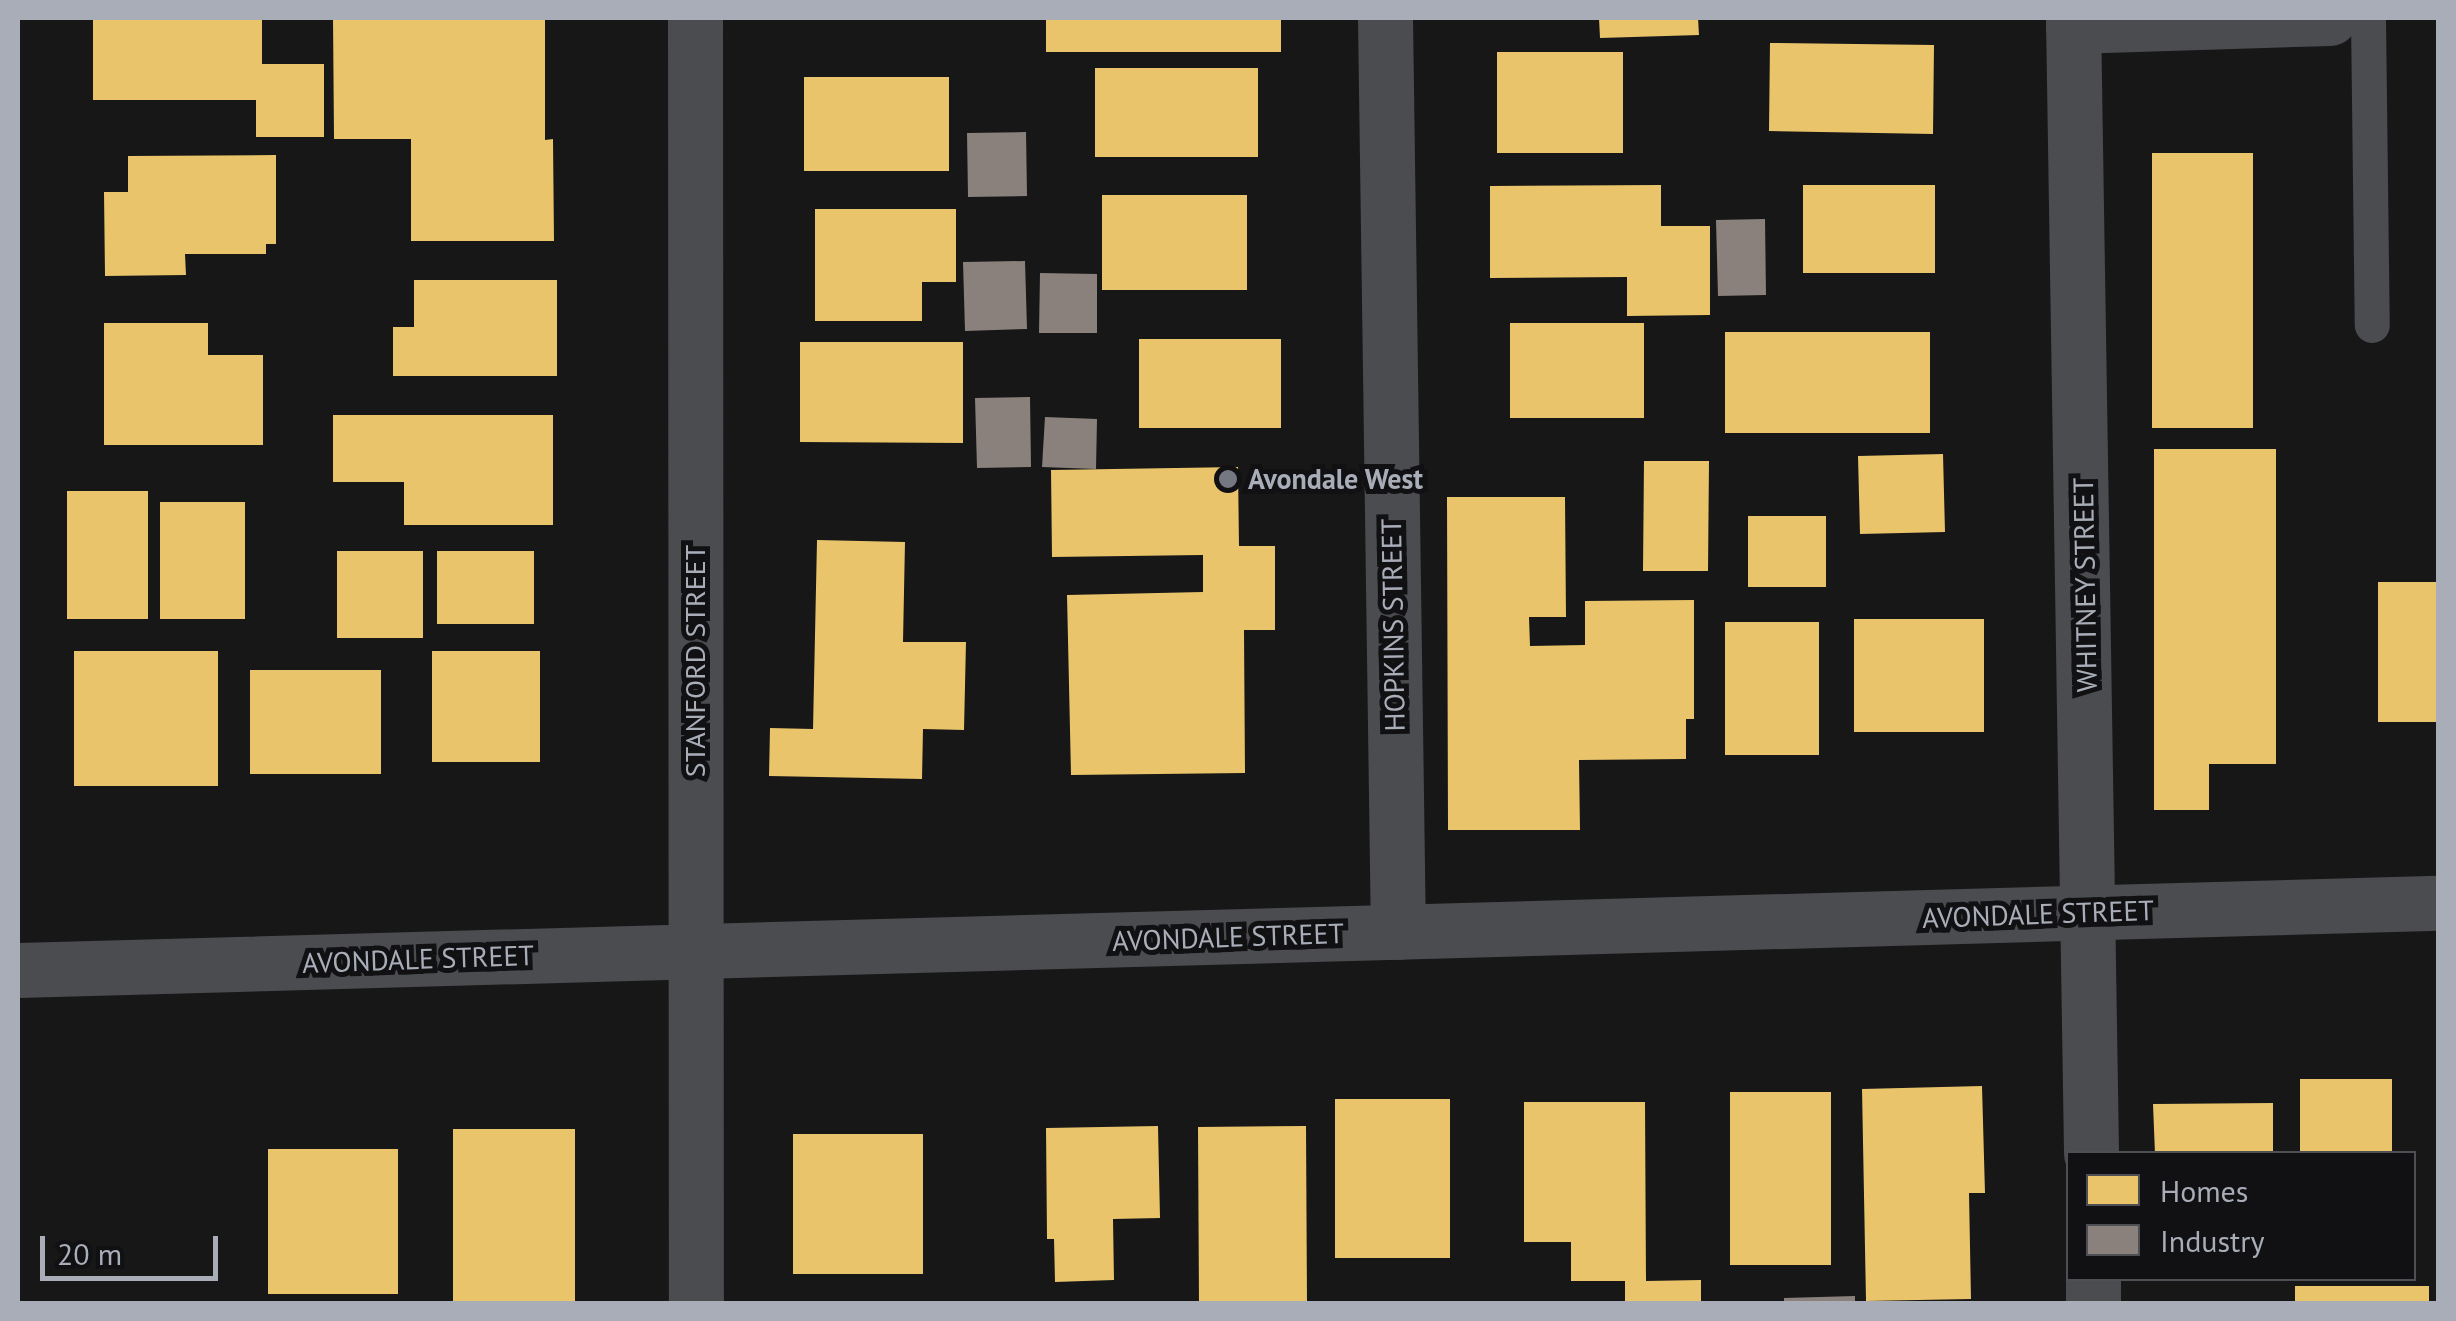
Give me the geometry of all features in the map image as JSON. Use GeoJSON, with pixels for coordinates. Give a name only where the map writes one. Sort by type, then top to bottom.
{"type":"FeatureCollection","features":[{"type":"Feature","properties":{"kind":"street","name":"STANFORD STREET"},"geometry":{"type":"LineString","coordinates":[[694,18],[696,1304]]}},
{"type":"Feature","properties":{"kind":"street","name":"HOPKINS STREET"},"geometry":{"type":"LineString","coordinates":[[1384,18],[1398,932]]}},
{"type":"Feature","properties":{"kind":"street"},"geometry":{"type":"LineString","coordinates":[[2073,22],[2330,18]]}},
{"type":"Feature","properties":{"kind":"street","name":"WHITNEY STREET"},"geometry":{"type":"LineString","coordinates":[[2073,22],[2092,1151]]}},
{"type":"Feature","properties":{"kind":"street","name":"AVONDALE STREET"},"geometry":{"type":"LineString","coordinates":[[18,970],[2438,903]]}},
{"type":"Feature","properties":{"kind":"lane"},"geometry":{"type":"LineString","coordinates":[[2368,18],[2372,325]]}},
{"type":"Feature","properties":{"kind":"building: Homes"},"geometry":{"type":"Polygon","coordinates":[[[93,18],[262,18],[262,64],[324,64],[324,137],[256,137],[256,100],[93,100],[93,18]]]}},
{"type":"Feature","properties":{"kind":"building: Homes"},"geometry":{"type":"Polygon","coordinates":[[[333,18],[545,18],[545,140],[553,139],[554,241],[411,241],[411,139],[334,139],[333,18]]]}},
{"type":"Feature","properties":{"kind":"building: Homes"},"geometry":{"type":"Polygon","coordinates":[[[1046,18],[1281,18],[1281,52],[1046,52],[1046,18]]]}},
{"type":"Feature","properties":{"kind":"building: Homes"},"geometry":{"type":"Polygon","coordinates":[[[1599,18],[1698,18],[1699,35],[1600,38],[1599,18]]]}},
{"type":"Feature","properties":{"kind":"building: Homes"},"geometry":{"type":"Polygon","coordinates":[[[1770,43],[1934,45],[1933,134],[1769,131],[1770,43]]]}},
{"type":"Feature","properties":{"kind":"building: Homes"},"geometry":{"type":"Polygon","coordinates":[[[1497,52],[1623,52],[1623,153],[1497,153],[1497,52]]]}},
{"type":"Feature","properties":{"kind":"building: Homes"},"geometry":{"type":"Polygon","coordinates":[[[1095,68],[1258,68],[1258,157],[1095,157],[1095,68]]]}},
{"type":"Feature","properties":{"kind":"building: Homes"},"geometry":{"type":"Polygon","coordinates":[[[804,77],[949,77],[949,171],[804,171],[804,77]]]}},
{"type":"Feature","properties":{"kind":"building: Homes"},"geometry":{"type":"Polygon","coordinates":[[[2152,153],[2253,153],[2253,428],[2152,428],[2152,153]]]}},
{"type":"Feature","properties":{"kind":"building: Homes"},"geometry":{"type":"Polygon","coordinates":[[[276,155],[276,244],[266,244],[266,254],[185,254],[186,275],[105,276],[104,192],[128,192],[128,156],[276,155]]]}},
{"type":"Feature","properties":{"kind":"building: Homes"},"geometry":{"type":"Polygon","coordinates":[[[1661,185],[1661,226],[1710,226],[1710,315],[1627,316],[1627,277],[1490,278],[1490,186],[1661,185]]]}},
{"type":"Feature","properties":{"kind":"building: Homes"},"geometry":{"type":"Polygon","coordinates":[[[1803,185],[1935,185],[1935,273],[1803,273],[1803,185]]]}},
{"type":"Feature","properties":{"kind":"building: Homes"},"geometry":{"type":"Polygon","coordinates":[[[1102,195],[1247,195],[1247,290],[1102,290],[1102,195]]]}},
{"type":"Feature","properties":{"kind":"building: Homes"},"geometry":{"type":"Polygon","coordinates":[[[815,209],[956,209],[956,282],[922,282],[922,321],[815,321],[815,209]]]}},
{"type":"Feature","properties":{"kind":"building: Homes"},"geometry":{"type":"Polygon","coordinates":[[[414,280],[557,280],[557,376],[393,376],[393,327],[414,327],[414,280]]]}},
{"type":"Feature","properties":{"kind":"building: Homes"},"geometry":{"type":"Polygon","coordinates":[[[104,323],[208,323],[208,355],[263,355],[263,445],[104,445],[104,323]]]}},
{"type":"Feature","properties":{"kind":"building: Homes"},"geometry":{"type":"Polygon","coordinates":[[[1510,323],[1644,323],[1644,418],[1510,418],[1510,323]]]}},
{"type":"Feature","properties":{"kind":"building: Homes"},"geometry":{"type":"Polygon","coordinates":[[[1725,332],[1930,332],[1930,433],[1725,433],[1725,332]]]}},
{"type":"Feature","properties":{"kind":"building: Homes"},"geometry":{"type":"Polygon","coordinates":[[[1139,339],[1281,339],[1281,428],[1139,428],[1139,339]]]}},
{"type":"Feature","properties":{"kind":"building: Homes"},"geometry":{"type":"Polygon","coordinates":[[[800,342],[963,342],[963,443],[800,442],[800,342]]]}},
{"type":"Feature","properties":{"kind":"building: Homes"},"geometry":{"type":"Polygon","coordinates":[[[333,415],[553,415],[553,525],[404,525],[404,482],[333,482],[333,415]]]}},
{"type":"Feature","properties":{"kind":"building: Homes"},"geometry":{"type":"Polygon","coordinates":[[[2154,449],[2276,449],[2276,764],[2209,764],[2209,810],[2154,810],[2154,449]]]}},
{"type":"Feature","properties":{"kind":"building: Homes"},"geometry":{"type":"Polygon","coordinates":[[[1943,454],[1945,532],[1860,534],[1858,456],[1943,454]]]}},
{"type":"Feature","properties":{"kind":"building: Homes"},"geometry":{"type":"Polygon","coordinates":[[[1644,461],[1709,461],[1708,571],[1643,571],[1644,461]]]}},
{"type":"Feature","properties":{"kind":"building: Homes"},"geometry":{"type":"Polygon","coordinates":[[[1238,467],[1239,546],[1275,546],[1275,630],[1244,630],[1245,773],[1071,775],[1067,595],[1203,592],[1203,555],[1052,557],[1051,470],[1238,467]]]}},
{"type":"Feature","properties":{"kind":"building: Homes"},"geometry":{"type":"Polygon","coordinates":[[[67,491],[148,491],[148,619],[67,619],[67,491]]]}},
{"type":"Feature","properties":{"kind":"building: Homes"},"geometry":{"type":"Polygon","coordinates":[[[1447,497],[1565,497],[1566,617],[1529,617],[1530,646],[1585,645],[1585,601],[1694,600],[1694,719],[1686,719],[1686,759],[1579,760],[1580,830],[1448,830],[1447,497]]]}},
{"type":"Feature","properties":{"kind":"building: Homes"},"geometry":{"type":"Polygon","coordinates":[[[160,502],[245,502],[245,619],[160,619],[160,502]]]}},
{"type":"Feature","properties":{"kind":"building: Homes"},"geometry":{"type":"Polygon","coordinates":[[[1748,516],[1826,516],[1826,587],[1748,587],[1748,516]]]}},
{"type":"Feature","properties":{"kind":"building: Homes"},"geometry":{"type":"Polygon","coordinates":[[[817,540],[905,542],[903,642],[966,642],[964,730],[923,729],[922,779],[769,776],[770,728],[813,729],[817,540]]]}},
{"type":"Feature","properties":{"kind":"building: Homes"},"geometry":{"type":"Polygon","coordinates":[[[337,551],[423,551],[423,638],[337,638],[337,551]]]}},
{"type":"Feature","properties":{"kind":"building: Homes"},"geometry":{"type":"Polygon","coordinates":[[[437,551],[534,551],[534,624],[437,624],[437,551]]]}},
{"type":"Feature","properties":{"kind":"building: Homes"},"geometry":{"type":"Polygon","coordinates":[[[2378,582],[2438,582],[2438,722],[2378,722],[2378,582]]]}},
{"type":"Feature","properties":{"kind":"building: Homes"},"geometry":{"type":"Polygon","coordinates":[[[1854,619],[1984,619],[1984,732],[1854,732],[1854,619]]]}},
{"type":"Feature","properties":{"kind":"building: Homes"},"geometry":{"type":"Polygon","coordinates":[[[1725,622],[1819,622],[1819,755],[1725,755],[1725,622]]]}},
{"type":"Feature","properties":{"kind":"building: Homes"},"geometry":{"type":"Polygon","coordinates":[[[74,651],[218,651],[218,786],[74,786],[74,651]]]}},
{"type":"Feature","properties":{"kind":"building: Homes"},"geometry":{"type":"Polygon","coordinates":[[[432,651],[540,651],[540,762],[432,762],[432,651]]]}},
{"type":"Feature","properties":{"kind":"building: Homes"},"geometry":{"type":"Polygon","coordinates":[[[250,670],[381,670],[381,774],[250,774],[250,670]]]}},
{"type":"Feature","properties":{"kind":"building: Homes"},"geometry":{"type":"Polygon","coordinates":[[[2300,1079],[2392,1079],[2392,1151],[2300,1151],[2300,1079]]]}},
{"type":"Feature","properties":{"kind":"building: Homes"},"geometry":{"type":"Polygon","coordinates":[[[1982,1086],[1985,1193],[1969,1193],[1971,1299],[1866,1301],[1862,1089],[1982,1086]]]}},
{"type":"Feature","properties":{"kind":"building: Homes"},"geometry":{"type":"Polygon","coordinates":[[[1730,1092],[1831,1092],[1831,1265],[1730,1265],[1730,1092]]]}},
{"type":"Feature","properties":{"kind":"building: Homes"},"geometry":{"type":"Polygon","coordinates":[[[1335,1099],[1450,1099],[1450,1258],[1335,1258],[1335,1099]]]}},
{"type":"Feature","properties":{"kind":"building: Homes"},"geometry":{"type":"Polygon","coordinates":[[[1524,1102],[1645,1102],[1646,1281],[1701,1280],[1701,1304],[1625,1304],[1625,1281],[1571,1281],[1571,1242],[1524,1242],[1524,1102]]]}},
{"type":"Feature","properties":{"kind":"building: Homes"},"geometry":{"type":"Polygon","coordinates":[[[2273,1103],[2273,1151],[2155,1151],[2153,1104],[2273,1103]]]}},
{"type":"Feature","properties":{"kind":"building: Homes"},"geometry":{"type":"Polygon","coordinates":[[[1158,1126],[1160,1218],[1113,1219],[1114,1280],[1055,1282],[1054,1239],[1047,1239],[1046,1128],[1158,1126]]]}},
{"type":"Feature","properties":{"kind":"building: Homes"},"geometry":{"type":"Polygon","coordinates":[[[1306,1126],[1307,1304],[1199,1304],[1198,1127],[1306,1126]]]}},
{"type":"Feature","properties":{"kind":"building: Homes"},"geometry":{"type":"Polygon","coordinates":[[[453,1129],[575,1129],[575,1301],[453,1301],[453,1129]]]}},
{"type":"Feature","properties":{"kind":"building: Homes"},"geometry":{"type":"Polygon","coordinates":[[[793,1134],[923,1134],[923,1274],[793,1274],[793,1134]]]}},
{"type":"Feature","properties":{"kind":"building: Homes"},"geometry":{"type":"Polygon","coordinates":[[[268,1149],[398,1149],[398,1294],[268,1294],[268,1149]]]}},
{"type":"Feature","properties":{"kind":"building: Homes"},"geometry":{"type":"Polygon","coordinates":[[[2295,1286],[2429,1286],[2429,1304],[2295,1304],[2295,1286]]]}},
{"type":"Feature","properties":{"kind":"building: Industry"},"geometry":{"type":"Polygon","coordinates":[[[1026,132],[1027,196],[968,197],[967,133],[1026,132]]]}},
{"type":"Feature","properties":{"kind":"building: Industry"},"geometry":{"type":"Polygon","coordinates":[[[1765,219],[1766,295],[1718,296],[1716,220],[1765,219]]]}},
{"type":"Feature","properties":{"kind":"building: Industry"},"geometry":{"type":"Polygon","coordinates":[[[1025,261],[1027,329],[965,331],[963,262],[1025,261]]]}},
{"type":"Feature","properties":{"kind":"building: Industry"},"geometry":{"type":"Polygon","coordinates":[[[1040,273],[1097,274],[1097,333],[1039,333],[1040,273]]]}},
{"type":"Feature","properties":{"kind":"building: Industry"},"geometry":{"type":"Polygon","coordinates":[[[1030,397],[1031,467],[977,468],[975,398],[1030,397]]]}},
{"type":"Feature","properties":{"kind":"building: Industry"},"geometry":{"type":"Polygon","coordinates":[[[1045,417],[1097,419],[1096,469],[1042,467],[1045,417]]]}},
{"type":"Feature","properties":{"kind":"building: Industry"},"geometry":{"type":"Polygon","coordinates":[[[1855,1296],[1855,1304],[1784,1304],[1784,1298],[1855,1296]]]}},
{"type":"Feature","properties":{"kind":"place","name":"Avondale West"},"geometry":{"type":"Point","coordinates":[1228,479]}}]}
